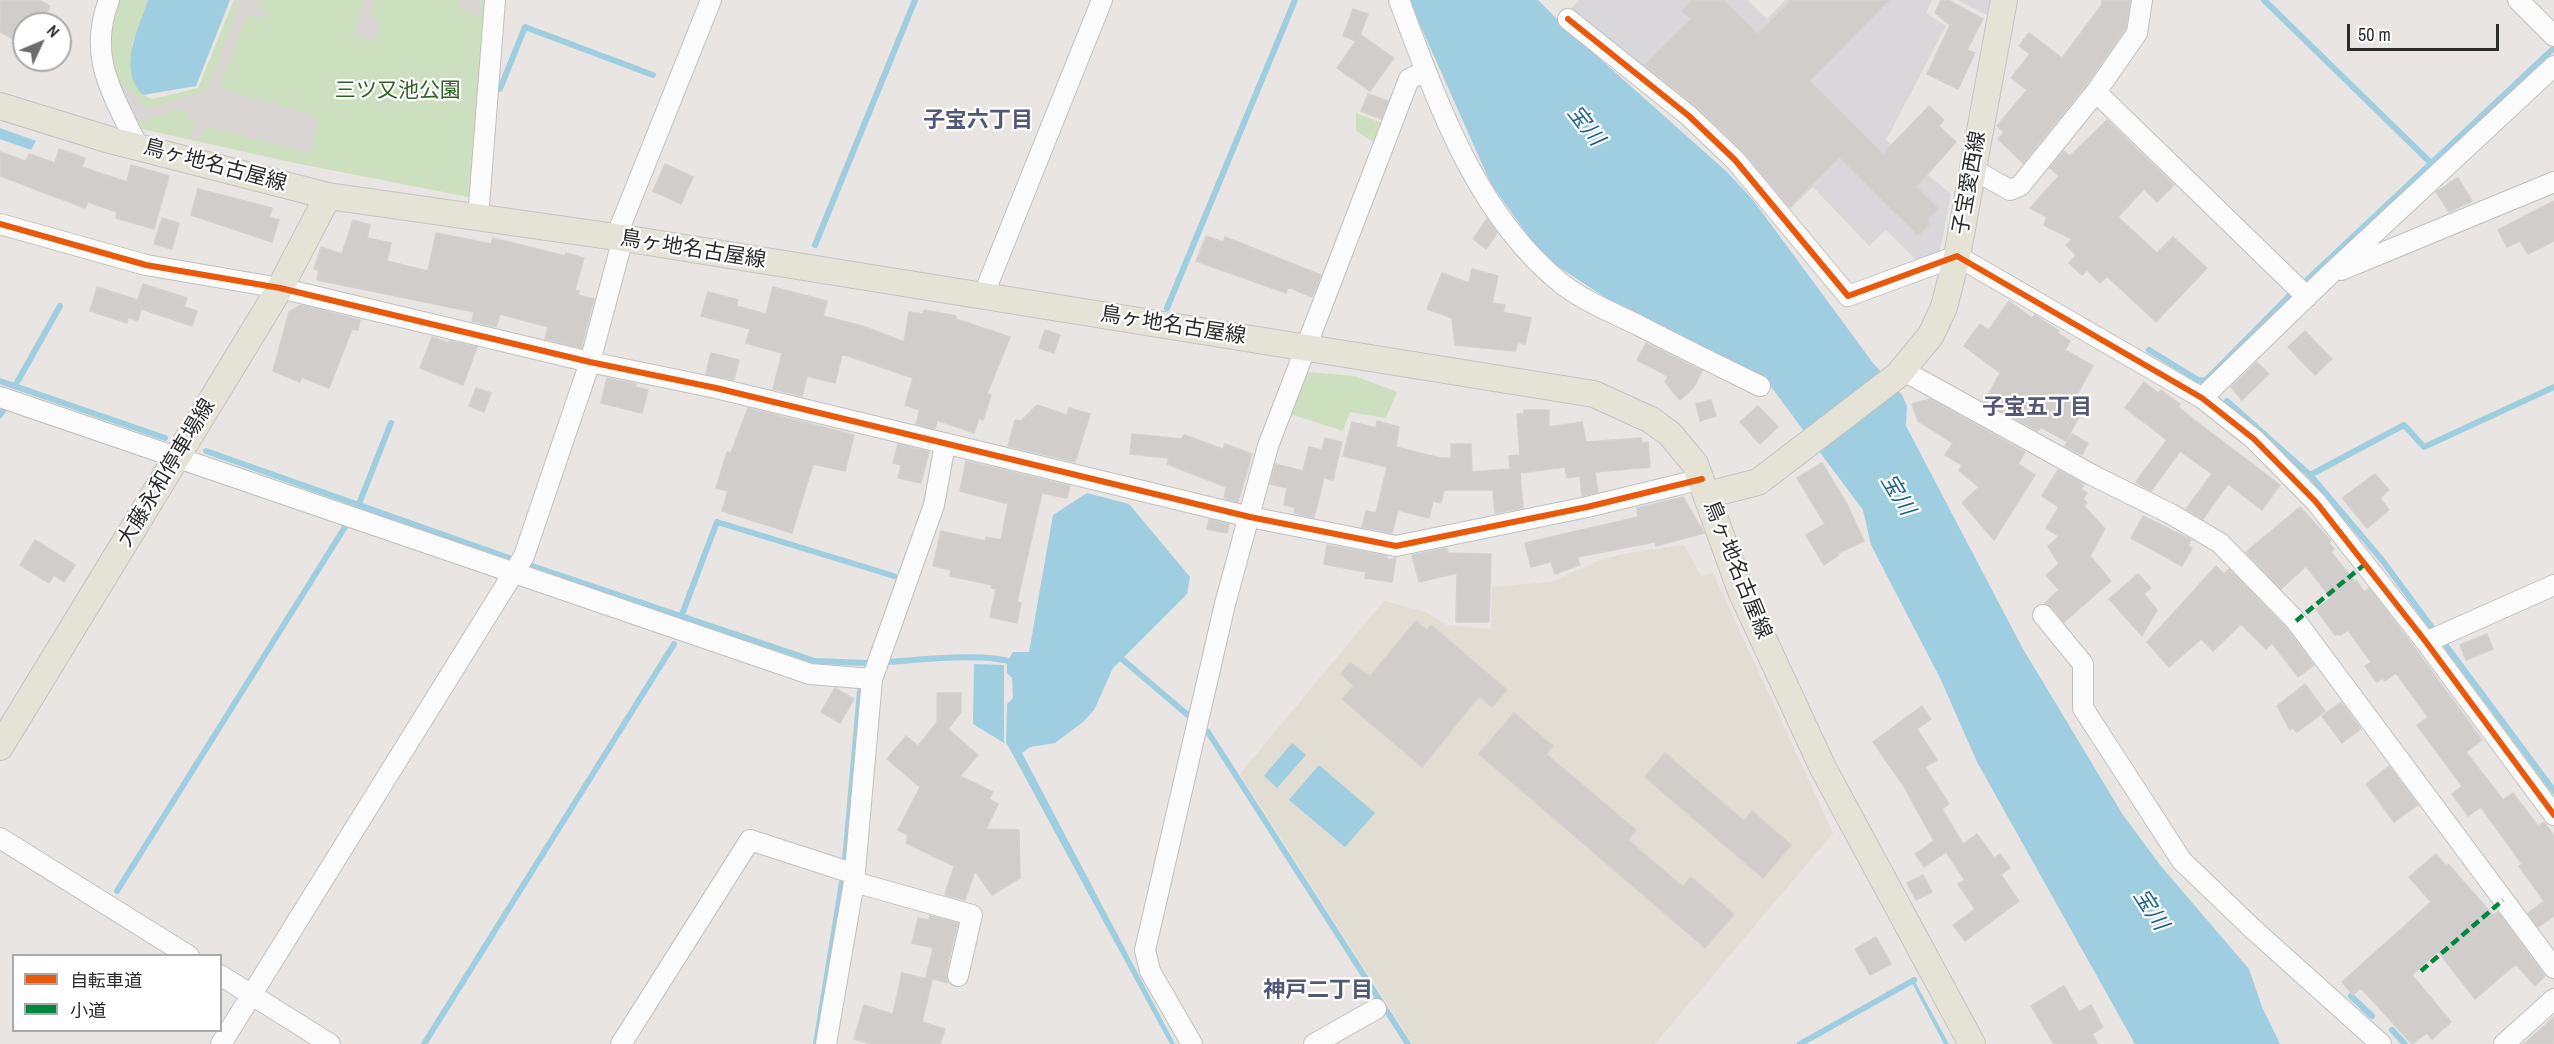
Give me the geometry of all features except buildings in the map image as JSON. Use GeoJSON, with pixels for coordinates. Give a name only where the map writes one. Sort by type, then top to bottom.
{"type":"FeatureCollection","features":[{"type":"Feature","properties":{"kind":"main road","name":"子宝愛西線"},"geometry":{"type":"LineString","coordinates":[[1704,487],[1758,482],[1901,373],[1931,335],[1944,307],[1957,256],[2004,0]]}},
{"type":"Feature","properties":{"kind":"main road","name":"鳥ヶ地名古屋線"},"geometry":{"type":"LineString","coordinates":[[0,106],[110,140],[328,195],[619,238],[1594,394],[1651,420],[1684,447],[1704,487],[1741,591],[1823,768],[1972,1044]]}},
{"type":"Feature","properties":{"kind":"main road","name":"大藤永和停車場線"},"geometry":{"type":"LineString","coordinates":[[0,747],[280,288],[328,195]]}},
{"type":"Feature","properties":{"kind":"street"},"geometry":{"type":"LineString","coordinates":[[109,0],[102,20],[99,45],[102,64],[137,145]]}},
{"type":"Feature","properties":{"kind":"street"},"geometry":{"type":"LineString","coordinates":[[478,218],[495,0]]}},
{"type":"Feature","properties":{"kind":"street"},"geometry":{"type":"LineString","coordinates":[[220,1044],[524,556],[590,362],[619,238],[711,0]]}},
{"type":"Feature","properties":{"kind":"street"},"geometry":{"type":"LineString","coordinates":[[982,296],[1102,0]]}},
{"type":"Feature","properties":{"kind":"street"},"geometry":{"type":"LineString","coordinates":[[1399,0],[1426,71],[1480,190],[1507,226],[1563,284],[1608,311],[1760,386]]}},
{"type":"Feature","properties":{"kind":"street"},"geometry":{"type":"LineString","coordinates":[[1974,170],[2010,190],[2020,186],[2096,92],[2137,33],[2142,0]]}},
{"type":"Feature","properties":{"kind":"street"},"geometry":{"type":"LineString","coordinates":[[2518,0],[2554,36]]}},
{"type":"Feature","properties":{"kind":"street"},"geometry":{"type":"LineString","coordinates":[[1568,19],[1689,116],[1735,160],[1848,296],[1957,256],[2202,398],[2254,439],[2316,502],[2426,642],[2554,815]]}},
{"type":"Feature","properties":{"kind":"street"},"geometry":{"type":"LineString","coordinates":[[2202,398],[2328,276],[2554,66]]}},
{"type":"Feature","properties":{"kind":"street"},"geometry":{"type":"LineString","coordinates":[[1192,1044],[1150,971],[1145,950],[1225,604],[1268,446],[1304,347],[1410,79],[1426,71]]}},
{"type":"Feature","properties":{"kind":"street"},"geometry":{"type":"LineString","coordinates":[[2096,92],[2307,297]]}},
{"type":"Feature","properties":{"kind":"street"},"geometry":{"type":"LineString","coordinates":[[2328,276],[2554,182]]}},
{"type":"Feature","properties":{"kind":"street"},"geometry":{"type":"LineString","coordinates":[[0,224],[146,265],[280,288],[590,362],[716,388],[1250,517],[1396,546],[1587,507],[1704,487]]}},
{"type":"Feature","properties":{"kind":"street"},"geometry":{"type":"LineString","coordinates":[[1901,373],[2094,476],[2171,513],[2220,543],[2296,621],[2554,968]]}},
{"type":"Feature","properties":{"kind":"street"},"geometry":{"type":"LineString","coordinates":[[0,397],[810,674],[872,679]]}},
{"type":"Feature","properties":{"kind":"street"},"geometry":{"type":"LineString","coordinates":[[826,1044],[854,878],[872,679],[934,505],[945,444]]}},
{"type":"Feature","properties":{"kind":"street"},"geometry":{"type":"LineString","coordinates":[[2426,642],[2554,585]]}},
{"type":"Feature","properties":{"kind":"street"},"geometry":{"type":"LineString","coordinates":[[2043,615],[2083,664],[2082,708],[2182,861],[2253,930],[2381,1044]]}},
{"type":"Feature","properties":{"kind":"street"},"geometry":{"type":"LineString","coordinates":[[0,837],[186,954]]}},
{"type":"Feature","properties":{"kind":"street"},"geometry":{"type":"LineString","coordinates":[[621,1044],[750,840],[854,878],[972,915],[958,976]]}},
{"type":"Feature","properties":{"kind":"street"},"geometry":{"type":"LineString","coordinates":[[222,976],[330,1044]]}},
{"type":"Feature","properties":{"kind":"street"},"geometry":{"type":"LineString","coordinates":[[2505,1044],[2554,999]]}},
{"type":"Feature","properties":{"kind":"street"},"geometry":{"type":"LineString","coordinates":[[1314,1044],[1376,1009]]}},
{"type":"Feature","properties":{"kind":"shaded area"},"geometry":{"type":"Polygon","coordinates":[[[237,0],[263,0],[258,3],[257,7],[266,11],[264,17],[248,16],[245,19],[220,84],[225,90],[310,114],[318,121],[311,153],[210,127],[205,129],[200,139],[190,138],[194,124],[184,111],[178,110],[136,122],[108,68],[147,109],[201,92],[209,86],[237,9],[237,0]]]}},
{"type":"Feature","properties":{"kind":"shaded area"},"geometry":{"type":"Polygon","coordinates":[[[364,0],[374,0],[370,17],[380,20],[375,40],[355,34],[364,0]]]}},
{"type":"Feature","properties":{"kind":"shaded area"},"geometry":{"type":"Polygon","coordinates":[[[458,0],[480,0],[479,15],[468,14],[460,8],[458,0]]]}},
{"type":"Feature","properties":{"kind":"shaded area"},"geometry":{"type":"Polygon","coordinates":[[[1579,0],[1748,0],[1767,19],[1785,0],[1932,0],[1926,13],[1946,26],[1886,140],[1951,194],[1939,257],[1920,264],[1886,230],[1869,246],[1813,187],[1790,209],[1673,95],[1570,10],[1579,0]]]}},
{"type":"Feature","properties":{"kind":"shaded area"},"geometry":{"type":"Polygon","coordinates":[[[1957,0],[1994,0],[1991,17],[1957,0]]]}},
{"type":"Feature","properties":{"kind":"shaded area"},"geometry":{"type":"Polygon","coordinates":[[[1684,545],[1701,576],[1713,573],[1833,833],[1655,1044],[1413,1044],[1240,774],[1384,601],[1426,612],[1447,625],[1491,629],[1492,587],[1551,582],[1600,560],[1628,553],[1684,545]]]}},
{"type":"Feature","properties":{"kind":"green space","name":"三ツ又池公園"},"geometry":{"type":"Polygon","coordinates":[[[114,0],[148,0],[132,45],[143,95],[152,99],[198,88],[234,0],[500,0],[484,200],[295,163],[133,127],[110,65],[107,34],[114,0]]]}},
{"type":"Feature","properties":{"kind":"green space"},"geometry":{"type":"Polygon","coordinates":[[[1356,113],[1384,124],[1377,144],[1356,131],[1356,113]]]}},
{"type":"Feature","properties":{"kind":"green space"},"geometry":{"type":"Polygon","coordinates":[[[1308,372],[1355,376],[1397,392],[1386,418],[1350,412],[1343,431],[1290,414],[1308,372]]]}},
{"type":"Feature","properties":{"kind":"water"},"geometry":{"type":"Polygon","coordinates":[[[148,0],[230,0],[196,86],[143,95],[135,85],[131,74],[132,49],[148,0]]]}},
{"type":"Feature","properties":{"kind":"water","name":"宝川"},"geometry":{"type":"Polygon","coordinates":[[[1409,0],[1538,0],[1572,34],[1726,171],[1753,200],[1873,363],[1902,395],[1907,406],[1906,426],[2023,649],[2123,815],[2160,865],[2249,969],[2262,1007],[2280,1044],[2135,1044],[1977,762],[1941,680],[1871,545],[1863,510],[1766,380],[1606,298],[1557,266],[1532,241],[1491,184],[1409,0]]]}},
{"type":"Feature","properties":{"kind":"water"},"geometry":{"type":"Polygon","coordinates":[[[0,128],[36,141],[31,150],[0,139],[0,128]]]}},
{"type":"Feature","properties":{"kind":"water"},"geometry":{"type":"Polygon","coordinates":[[[1087,493],[1129,504],[1190,577],[1187,594],[1113,668],[1094,710],[1083,722],[1055,743],[1030,747],[1022,753],[1175,1044],[1170,1044],[1006,742],[1007,704],[1013,698],[1012,678],[1007,673],[1007,663],[1013,652],[1029,652],[1053,515],[1087,493]]]}},
{"type":"Feature","properties":{"kind":"water"},"geometry":{"type":"Polygon","coordinates":[[[974,664],[1004,665],[1004,743],[973,724],[974,664]]]}},
{"type":"Feature","properties":{"kind":"water"},"geometry":{"type":"Polygon","coordinates":[[[1292,743],[1306,755],[1277,788],[1264,776],[1292,743]]]}},
{"type":"Feature","properties":{"kind":"water"},"geometry":{"type":"Polygon","coordinates":[[[1319,765],[1375,813],[1345,847],[1289,800],[1319,765]]]}},
{"type":"Feature","properties":{"kind":"water"},"geometry":{"type":"Polygon","coordinates":[[[1914,980],[1949,1044],[1944,1044],[1911,981],[1914,980]]]}},
{"type":"Feature","properties":{"kind":"waterway"},"geometry":{"type":"LineString","coordinates":[[815,245],[915,0]]}},
{"type":"Feature","properties":{"kind":"waterway"},"geometry":{"type":"LineString","coordinates":[[1167,308],[1295,0]]}},
{"type":"Feature","properties":{"kind":"waterway"},"geometry":{"type":"LineString","coordinates":[[2264,0],[2431,163]]}},
{"type":"Feature","properties":{"kind":"waterway"},"geometry":{"type":"LineString","coordinates":[[500,89],[525,27],[653,75]]}},
{"type":"Feature","properties":{"kind":"waterway"},"geometry":{"type":"LineString","coordinates":[[2306,281],[2554,48]]}},
{"type":"Feature","properties":{"kind":"waterway"},"geometry":{"type":"LineString","coordinates":[[2149,350],[2198,380],[2205,381],[2294,291]]}},
{"type":"Feature","properties":{"kind":"waterway"},"geometry":{"type":"LineString","coordinates":[[15,386],[60,306]]}},
{"type":"Feature","properties":{"kind":"waterway"},"geometry":{"type":"LineString","coordinates":[[0,381],[165,438]]}},
{"type":"Feature","properties":{"kind":"waterway"},"geometry":{"type":"LineString","coordinates":[[2310,475],[2404,425],[2424,447],[2554,387]]}},
{"type":"Feature","properties":{"kind":"waterway"},"geometry":{"type":"LineString","coordinates":[[2227,401],[2310,475],[2382,560],[2433,629]]}},
{"type":"Feature","properties":{"kind":"waterway"},"geometry":{"type":"LineString","coordinates":[[0,415],[4,409]]}},
{"type":"Feature","properties":{"kind":"waterway"},"geometry":{"type":"LineString","coordinates":[[359,504],[391,423]]}},
{"type":"Feature","properties":{"kind":"waterway"},"geometry":{"type":"LineString","coordinates":[[206,451],[512,559]]}},
{"type":"Feature","properties":{"kind":"waterway"},"geometry":{"type":"LineString","coordinates":[[681,617],[717,522],[894,576]]}},
{"type":"Feature","properties":{"kind":"waterway"},"geometry":{"type":"LineString","coordinates":[[117,891],[345,527]]}},
{"type":"Feature","properties":{"kind":"waterway"},"geometry":{"type":"LineString","coordinates":[[529,565],[815,661],[866,663]]}},
{"type":"Feature","properties":{"kind":"waterway"},"geometry":{"type":"LineString","coordinates":[[424,1044],[674,644]]}},
{"type":"Feature","properties":{"kind":"waterway"},"geometry":{"type":"LineString","coordinates":[[2447,647],[2554,791]]}},
{"type":"Feature","properties":{"kind":"waterway"},"geometry":{"type":"LineString","coordinates":[[1116,654],[1189,716]]}},
{"type":"Feature","properties":{"kind":"waterway"},"geometry":{"type":"LineString","coordinates":[[886,662],[970,657],[1015,663]]}},
{"type":"Feature","properties":{"kind":"waterway"},"geometry":{"type":"LineString","coordinates":[[845,860],[860,691]]}},
{"type":"Feature","properties":{"kind":"waterway"},"geometry":{"type":"LineString","coordinates":[[1208,732],[1408,1044]]}},
{"type":"Feature","properties":{"kind":"waterway"},"geometry":{"type":"LineString","coordinates":[[816,1044],[842,882]]}},
{"type":"Feature","properties":{"kind":"waterway"},"geometry":{"type":"LineString","coordinates":[[1800,1044],[1914,980]]}},
{"type":"Feature","properties":{"kind":"waterway"},"geometry":{"type":"LineString","coordinates":[[2351,996],[2372,1016]]}},
{"type":"Feature","properties":{"kind":"waterway"},"geometry":{"type":"LineString","coordinates":[[2392,1030],[2405,1044]]}},
{"type":"Feature","properties":{"kind":"marked path"},"geometry":{"type":"LineString","coordinates":[[2296,621],[2365,564]]}},
{"type":"Feature","properties":{"kind":"marked path"},"geometry":{"type":"LineString","coordinates":[[2421,971],[2503,900]]}},
{"type":"Feature","properties":{"kind":"cycle path"},"geometry":{"type":"LineString","coordinates":[[1568,19],[1689,116],[1735,160],[1848,296],[1957,256],[2202,398],[2254,439],[2316,502],[2426,642],[2554,815]]}},
{"type":"Feature","properties":{"kind":"cycle path"},"geometry":{"type":"LineString","coordinates":[[0,224],[146,265],[280,288],[590,362],[716,388],[1250,517],[1396,546],[1587,507],[1702,479]]}},
{"type":"Feature","properties":{"kind":"district","name":"子宝六丁目"},"geometry":{"type":"Point","coordinates":[978,121]}},
{"type":"Feature","properties":{"kind":"district","name":"子宝五丁目"},"geometry":{"type":"Point","coordinates":[2037,408]}},
{"type":"Feature","properties":{"kind":"district","name":"神戸二丁目"},"geometry":{"type":"Point","coordinates":[1318,991]}}]}
